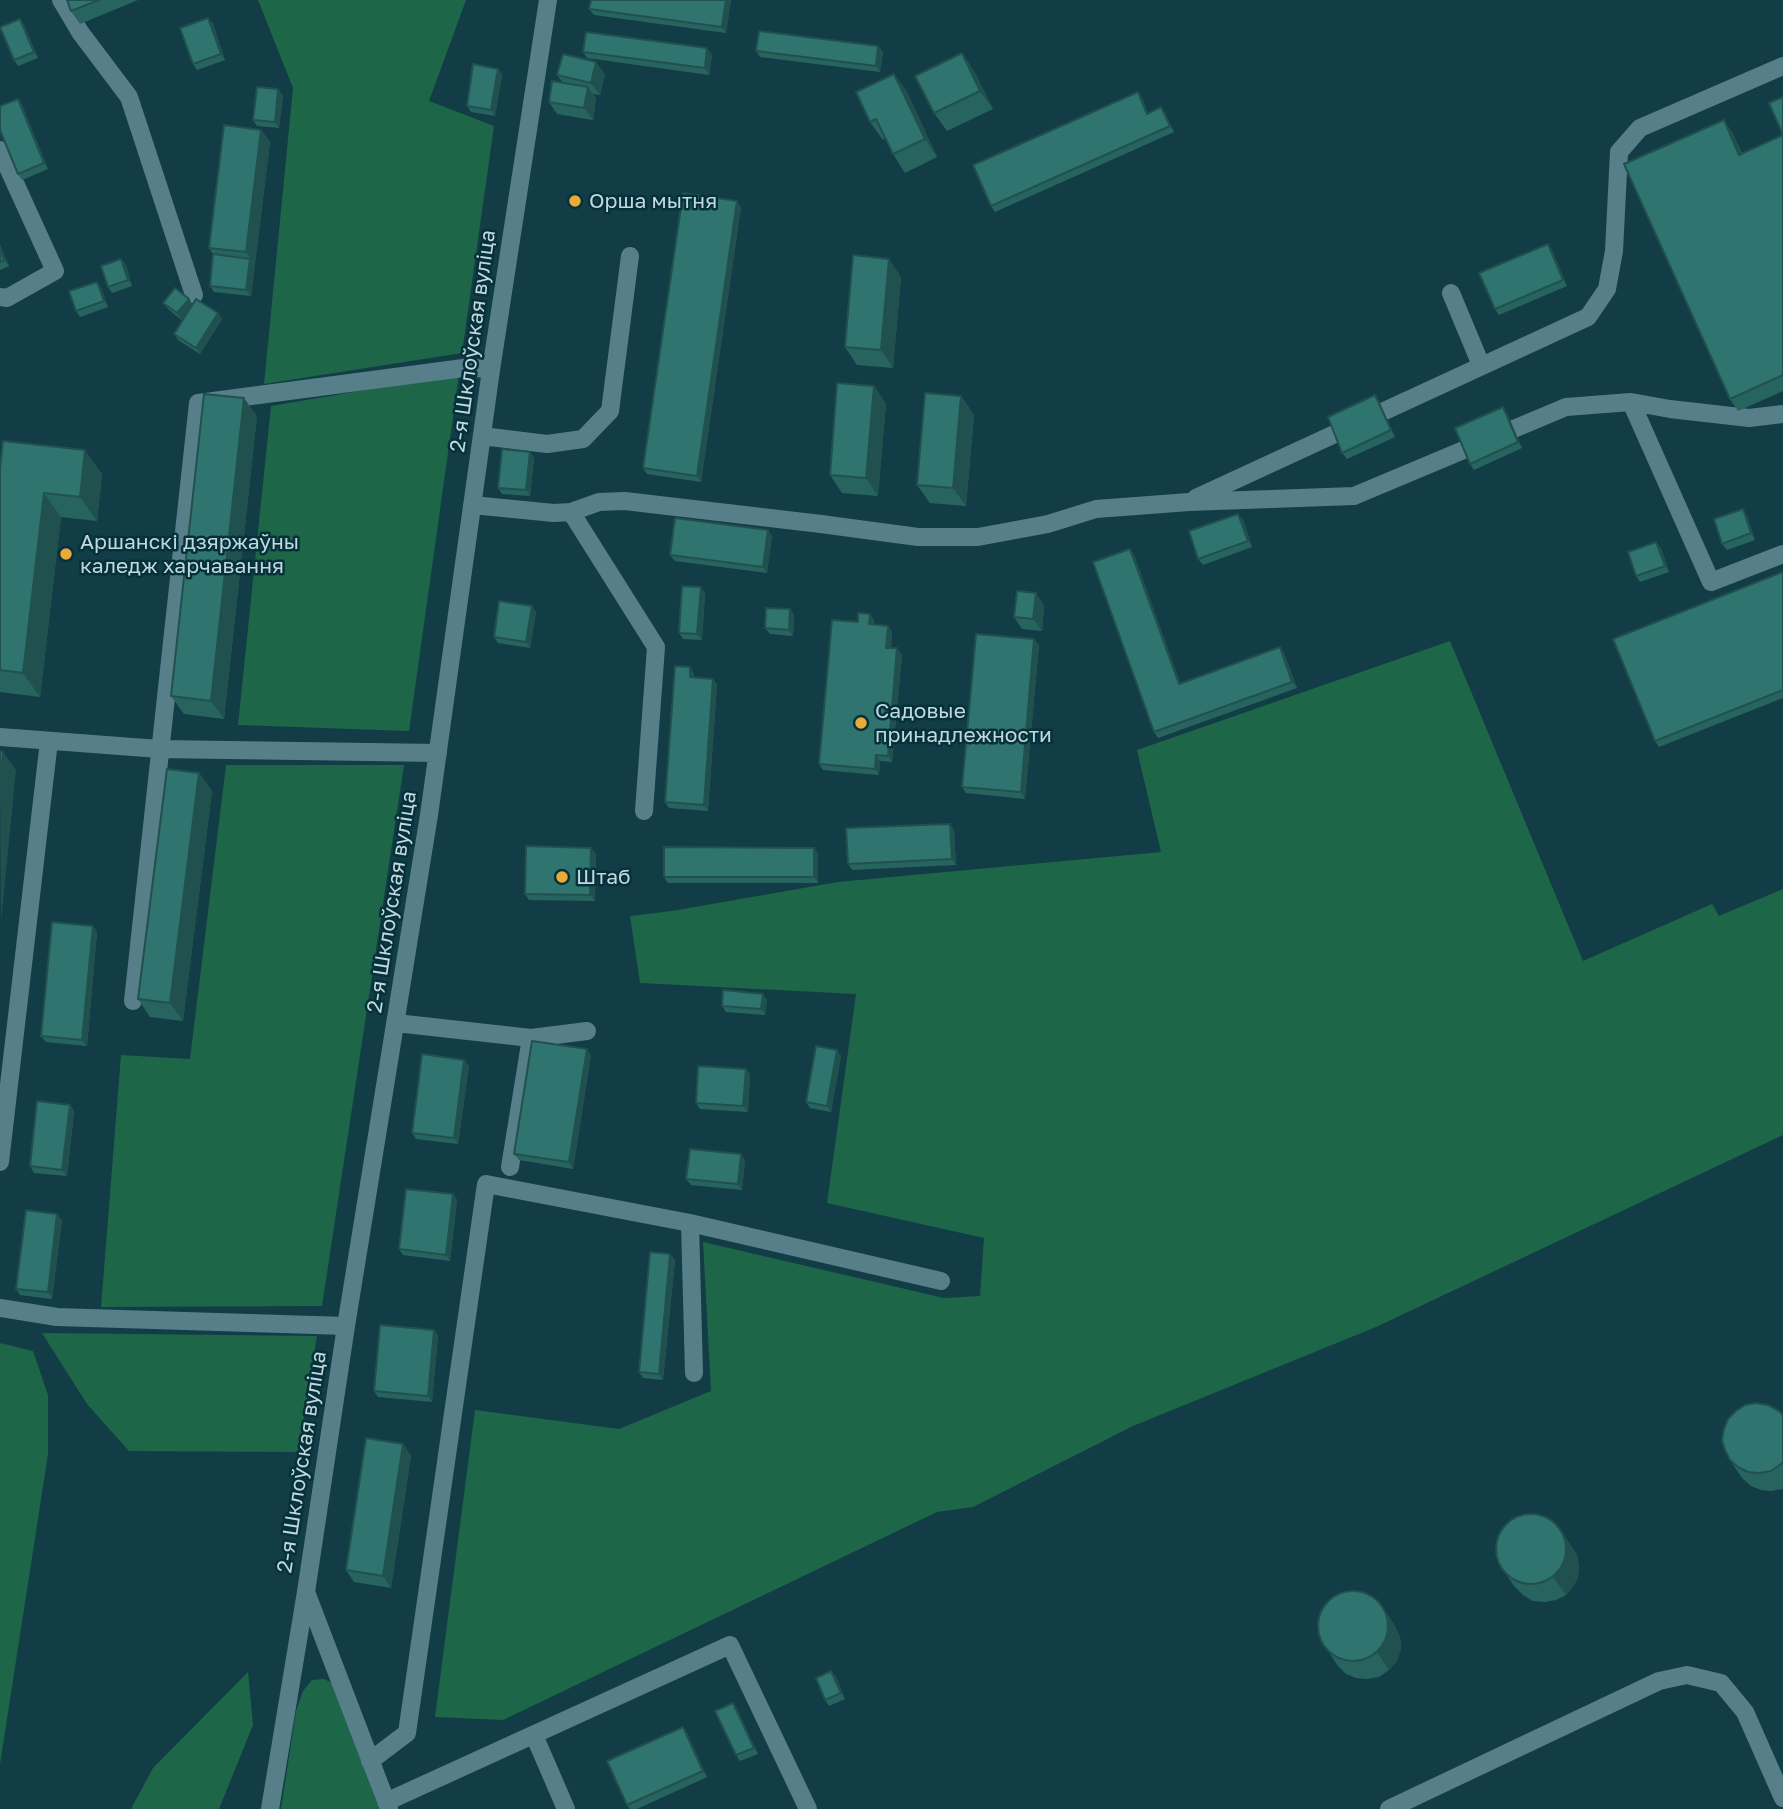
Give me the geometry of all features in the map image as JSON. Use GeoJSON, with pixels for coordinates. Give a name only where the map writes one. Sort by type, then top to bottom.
{"type":"FeatureCollection","features":[{"type":"Feature","properties":{"kind":"street"},"geometry":{"type":"LineString","coordinates":[[61,0],[80,32],[129,97],[194,295]]}},
{"type":"Feature","properties":{"kind":"street","name":"2-я Шклоўская вуліца"},"geometry":{"type":"LineString","coordinates":[[270,1809],[438,752],[491,370],[548,0]]}},
{"type":"Feature","properties":{"kind":"street"},"geometry":{"type":"LineString","coordinates":[[1188,502],[1588,317],[1607,289],[1614,251],[1619,152],[1640,128],[1783,66]]}},
{"type":"Feature","properties":{"kind":"street"},"geometry":{"type":"LineString","coordinates":[[0,150],[55,271],[6,298],[0,297]]}},
{"type":"Feature","properties":{"kind":"street"},"geometry":{"type":"LineString","coordinates":[[482,436],[547,444],[583,439],[610,411],[629,256]]}},
{"type":"Feature","properties":{"kind":"street"},"geometry":{"type":"LineString","coordinates":[[1451,293],[1481,365]]}},
{"type":"Feature","properties":{"kind":"street"},"geometry":{"type":"LineString","coordinates":[[133,1001],[198,403],[471,367],[491,370]]}},
{"type":"Feature","properties":{"kind":"street"},"geometry":{"type":"LineString","coordinates":[[1631,402],[1711,582],[1783,554]]}},
{"type":"Feature","properties":{"kind":"street"},"geometry":{"type":"LineString","coordinates":[[472,505],[554,513],[571,512],[599,502],[625,501],[918,537],[978,537],[1048,524],[1096,509],[1188,502],[1354,496],[1566,407],[1631,402],[1749,418],[1783,414]]}},
{"type":"Feature","properties":{"kind":"street"},"geometry":{"type":"LineString","coordinates":[[571,512],[656,647],[644,811]]}},
{"type":"Feature","properties":{"kind":"street"},"geometry":{"type":"LineString","coordinates":[[0,737],[159,749],[438,752]]}},
{"type":"Feature","properties":{"kind":"street"},"geometry":{"type":"LineString","coordinates":[[0,1162],[49,741]]}},
{"type":"Feature","properties":{"kind":"street"},"geometry":{"type":"LineString","coordinates":[[396,1023],[531,1038],[587,1031]]}},
{"type":"Feature","properties":{"kind":"street"},"geometry":{"type":"LineString","coordinates":[[510,1167],[531,1038]]}},
{"type":"Feature","properties":{"kind":"street"},"geometry":{"type":"LineString","coordinates":[[370,1761],[407,1733],[486,1184],[690,1223],[941,1281]]}},
{"type":"Feature","properties":{"kind":"street"},"geometry":{"type":"LineString","coordinates":[[690,1223],[695,1373]]}},
{"type":"Feature","properties":{"kind":"street"},"geometry":{"type":"LineString","coordinates":[[0,1308],[57,1318],[346,1326]]}},
{"type":"Feature","properties":{"kind":"street"},"geometry":{"type":"LineString","coordinates":[[306,1592],[388,1805],[730,1645],[808,1809]]}},
{"type":"Feature","properties":{"kind":"street"},"geometry":{"type":"LineString","coordinates":[[1389,1809],[1659,1681],[1687,1675],[1721,1683],[1745,1712],[1783,1798]]}},
{"type":"Feature","properties":{"kind":"street"},"geometry":{"type":"LineString","coordinates":[[534,1735],[566,1809]]}},
{"type":"Feature","properties":{"kind":"green space"},"geometry":{"type":"Polygon","coordinates":[[[258,0],[466,0],[429,101],[494,126],[462,353],[264,384],[293,88],[258,0]]]}},
{"type":"Feature","properties":{"kind":"green space"},"geometry":{"type":"Polygon","coordinates":[[[459,374],[409,731],[238,725],[271,406],[459,374]]]}},
{"type":"Feature","properties":{"kind":"green space"},"geometry":{"type":"Polygon","coordinates":[[[1450,641],[1583,961],[1712,904],[1719,916],[1783,889],[1783,1135],[1376,1327],[1133,1426],[973,1507],[937,1512],[503,1720],[435,1717],[475,1410],[619,1429],[711,1391],[703,1242],[944,1298],[980,1296],[984,1238],[827,1203],[856,994],[640,983],[630,916],[838,882],[1161,852],[1137,750],[1450,641]]]}},
{"type":"Feature","properties":{"kind":"green space"},"geometry":{"type":"Polygon","coordinates":[[[226,765],[404,765],[322,1306],[101,1307],[121,1055],[190,1059],[226,765]]]}},
{"type":"Feature","properties":{"kind":"green space"},"geometry":{"type":"Polygon","coordinates":[[[42,1333],[317,1336],[298,1452],[129,1451],[87,1404],[42,1333]]]}},
{"type":"Feature","properties":{"kind":"green space"},"geometry":{"type":"Polygon","coordinates":[[[0,1343],[33,1351],[48,1395],[48,1454],[0,1764],[0,1343]]]}},
{"type":"Feature","properties":{"kind":"green space"},"geometry":{"type":"Polygon","coordinates":[[[248,1672],[253,1725],[219,1809],[131,1809],[153,1768],[248,1672]]]}},
{"type":"Feature","properties":{"kind":"green space"},"geometry":{"type":"Polygon","coordinates":[[[324,1679],[332,1683],[379,1809],[281,1809],[296,1711],[303,1691],[312,1680],[324,1679]]]}},
{"type":"Feature","properties":{"kind":"building"},"geometry":{"type":"Polygon","coordinates":[[[67,0],[99,0],[71,11],[67,0]]]}},
{"type":"Feature","properties":{"kind":"building"},"geometry":{"type":"Polygon","coordinates":[[[591,0],[726,0],[722,27],[589,9],[591,0]]]}},
{"type":"Feature","properties":{"kind":"building"},"geometry":{"type":"Polygon","coordinates":[[[208,18],[221,54],[193,64],[180,28],[208,18]]]}},
{"type":"Feature","properties":{"kind":"building"},"geometry":{"type":"Polygon","coordinates":[[[20,19],[34,52],[14,60],[0,27],[20,19]]]}},
{"type":"Feature","properties":{"kind":"building"},"geometry":{"type":"Polygon","coordinates":[[[759,31],[878,46],[876,66],[756,51],[759,31]]]}},
{"type":"Feature","properties":{"kind":"building"},"geometry":{"type":"Polygon","coordinates":[[[586,32],[707,48],[705,68],[583,52],[586,32]]]}},
{"type":"Feature","properties":{"kind":"building"},"geometry":{"type":"Polygon","coordinates":[[[962,53],[980,91],[934,113],[915,76],[962,53]]]}},
{"type":"Feature","properties":{"kind":"building"},"geometry":{"type":"Polygon","coordinates":[[[563,54],[596,62],[591,83],[557,75],[563,54]]]}},
{"type":"Feature","properties":{"kind":"building"},"geometry":{"type":"Polygon","coordinates":[[[473,64],[498,69],[491,110],[467,106],[473,64]]]}},
{"type":"Feature","properties":{"kind":"building"},"geometry":{"type":"Polygon","coordinates":[[[894,74],[925,139],[893,154],[876,119],[870,122],[856,92],[894,74]]]}},
{"type":"Feature","properties":{"kind":"building"},"geometry":{"type":"Polygon","coordinates":[[[552,81],[588,87],[584,108],[549,102],[552,81]]]}},
{"type":"Feature","properties":{"kind":"building"},"geometry":{"type":"Polygon","coordinates":[[[257,87],[278,89],[275,122],[253,120],[257,87]]]}},
{"type":"Feature","properties":{"kind":"building"},"geometry":{"type":"Polygon","coordinates":[[[1138,92],[1147,114],[1161,107],[1170,126],[991,206],[973,165],[1138,92]]]}},
{"type":"Feature","properties":{"kind":"building"},"geometry":{"type":"Polygon","coordinates":[[[1783,97],[1783,135],[1769,103],[1783,97]]]}},
{"type":"Feature","properties":{"kind":"building"},"geometry":{"type":"Polygon","coordinates":[[[18,99],[44,163],[18,174],[0,130],[0,106],[18,99]]]}},
{"type":"Feature","properties":{"kind":"building"},"geometry":{"type":"Polygon","coordinates":[[[1724,120],[1739,155],[1783,135],[1783,375],[1730,399],[1624,164],[1724,120]]]}},
{"type":"Feature","properties":{"kind":"building"},"geometry":{"type":"Polygon","coordinates":[[[224,125],[261,130],[246,252],[209,248],[224,125]]]}},
{"type":"Feature","properties":{"kind":"building"},"geometry":{"type":"Polygon","coordinates":[[[683,193],[737,201],[697,476],[643,468],[683,193]]]}},
{"type":"Feature","properties":{"kind":"building"},"geometry":{"type":"Polygon","coordinates":[[[1548,244],[1563,280],[1495,309],[1479,273],[1548,244]]]}},
{"type":"Feature","properties":{"kind":"building"},"geometry":{"type":"Polygon","coordinates":[[[213,254],[250,259],[246,290],[210,286],[213,254]]]}},
{"type":"Feature","properties":{"kind":"building"},"geometry":{"type":"Polygon","coordinates":[[[853,255],[889,259],[881,350],[845,347],[853,255]]]}},
{"type":"Feature","properties":{"kind":"building"},"geometry":{"type":"Polygon","coordinates":[[[121,259],[128,280],[108,287],[101,266],[121,259]]]}},
{"type":"Feature","properties":{"kind":"building"},"geometry":{"type":"Polygon","coordinates":[[[97,282],[104,301],[76,311],[69,291],[97,282]]]}},
{"type":"Feature","properties":{"kind":"building"},"geometry":{"type":"Polygon","coordinates":[[[175,288],[189,299],[177,313],[163,303],[175,288]]]}},
{"type":"Feature","properties":{"kind":"building"},"geometry":{"type":"Polygon","coordinates":[[[196,299],[218,313],[196,348],[174,334],[196,299]]]}},
{"type":"Feature","properties":{"kind":"building"},"geometry":{"type":"Polygon","coordinates":[[[837,383],[874,386],[866,478],[830,475],[837,383]]]}},
{"type":"Feature","properties":{"kind":"building"},"geometry":{"type":"Polygon","coordinates":[[[925,393],[961,396],[953,488],[917,485],[925,393]]]}},
{"type":"Feature","properties":{"kind":"building"},"geometry":{"type":"Polygon","coordinates":[[[204,394],[244,398],[211,701],[171,696],[204,394]]]}},
{"type":"Feature","properties":{"kind":"building"},"geometry":{"type":"Polygon","coordinates":[[[1375,395],[1391,430],[1342,453],[1328,417],[1375,395]]]}},
{"type":"Feature","properties":{"kind":"building"},"geometry":{"type":"Polygon","coordinates":[[[1503,407],[1518,442],[1470,464],[1455,428],[1503,407]]]}},
{"type":"Feature","properties":{"kind":"building"},"geometry":{"type":"Polygon","coordinates":[[[3,441],[85,450],[80,497],[44,493],[23,673],[0,670],[0,468],[3,441]]]}},
{"type":"Feature","properties":{"kind":"building"},"geometry":{"type":"Polygon","coordinates":[[[502,449],[530,452],[526,490],[498,488],[502,449]]]}},
{"type":"Feature","properties":{"kind":"building"},"geometry":{"type":"Polygon","coordinates":[[[1743,509],[1751,533],[1722,544],[1714,519],[1743,509]]]}},
{"type":"Feature","properties":{"kind":"building"},"geometry":{"type":"Polygon","coordinates":[[[1238,514],[1248,541],[1198,559],[1189,531],[1238,514]]]}},
{"type":"Feature","properties":{"kind":"building"},"geometry":{"type":"Polygon","coordinates":[[[675,518],[768,530],[763,567],[670,555],[675,518]]]}},
{"type":"Feature","properties":{"kind":"building"},"geometry":{"type":"Polygon","coordinates":[[[1656,542],[1665,566],[1636,576],[1628,552],[1656,542]]]}},
{"type":"Feature","properties":{"kind":"building"},"geometry":{"type":"Polygon","coordinates":[[[1130,549],[1179,684],[1280,647],[1292,682],[1154,732],[1093,562],[1130,549]]]}},
{"type":"Feature","properties":{"kind":"building"},"geometry":{"type":"Polygon","coordinates":[[[1783,572],[1783,690],[1655,741],[1613,639],[1783,572]]]}},
{"type":"Feature","properties":{"kind":"building"},"geometry":{"type":"Polygon","coordinates":[[[682,586],[701,587],[697,634],[679,633],[682,586]]]}},
{"type":"Feature","properties":{"kind":"building"},"geometry":{"type":"Polygon","coordinates":[[[1017,591],[1036,593],[1033,619],[1014,617],[1017,591]]]}},
{"type":"Feature","properties":{"kind":"building"},"geometry":{"type":"Polygon","coordinates":[[[499,601],[532,606],[526,642],[494,637],[499,601]]]}},
{"type":"Feature","properties":{"kind":"building"},"geometry":{"type":"Polygon","coordinates":[[[766,608],[790,609],[789,630],[765,628],[766,608]]]}},
{"type":"Feature","properties":{"kind":"building"},"geometry":{"type":"Polygon","coordinates":[[[858,613],[870,614],[869,624],[888,626],[886,648],[897,648],[888,756],[876,755],[875,769],[819,764],[832,620],[858,622],[858,613]]]}},
{"type":"Feature","properties":{"kind":"building"},"geometry":{"type":"Polygon","coordinates":[[[976,634],[1034,639],[1021,792],[962,787],[976,634]]]}},
{"type":"Feature","properties":{"kind":"building"},"geometry":{"type":"Polygon","coordinates":[[[675,666],[690,667],[690,677],[713,679],[704,805],[665,802],[675,666]]]}},
{"type":"Feature","properties":{"kind":"building"},"geometry":{"type":"Polygon","coordinates":[[[0,751],[3,752],[0,783],[0,751]]]}},
{"type":"Feature","properties":{"kind":"building"},"geometry":{"type":"Polygon","coordinates":[[[167,769],[199,773],[170,1003],[138,999],[167,769]]]}},
{"type":"Feature","properties":{"kind":"building"},"geometry":{"type":"Polygon","coordinates":[[[950,824],[952,859],[848,864],[846,828],[950,824]]]}},
{"type":"Feature","properties":{"kind":"building","name":"Штаб"},"geometry":{"type":"Polygon","coordinates":[[[526,846],[591,848],[590,895],[525,894],[526,846]]]}},
{"type":"Feature","properties":{"kind":"building"},"geometry":{"type":"Polygon","coordinates":[[[664,847],[814,848],[814,877],[664,877],[664,847]]]}},
{"type":"Feature","properties":{"kind":"building"},"geometry":{"type":"Polygon","coordinates":[[[52,922],[93,926],[82,1040],[41,1036],[52,922]]]}},
{"type":"Feature","properties":{"kind":"building"},"geometry":{"type":"Polygon","coordinates":[[[723,990],[763,994],[761,1009],[722,1006],[723,990]]]}},
{"type":"Feature","properties":{"kind":"building"},"geometry":{"type":"Polygon","coordinates":[[[532,1041],[587,1049],[569,1162],[514,1154],[532,1041]]]}},
{"type":"Feature","properties":{"kind":"building"},"geometry":{"type":"Polygon","coordinates":[[[816,1046],[837,1050],[827,1106],[806,1102],[816,1046]]]}},
{"type":"Feature","properties":{"kind":"building"},"geometry":{"type":"Polygon","coordinates":[[[422,1054],[464,1060],[454,1138],[412,1133],[422,1054]]]}},
{"type":"Feature","properties":{"kind":"building"},"geometry":{"type":"Polygon","coordinates":[[[698,1066],[746,1069],[743,1106],[696,1103],[698,1066]]]}},
{"type":"Feature","properties":{"kind":"building"},"geometry":{"type":"Polygon","coordinates":[[[37,1101],[70,1105],[62,1170],[30,1166],[37,1101]]]}},
{"type":"Feature","properties":{"kind":"building"},"geometry":{"type":"Polygon","coordinates":[[[690,1149],[741,1154],[738,1184],[686,1179],[690,1149]]]}},
{"type":"Feature","properties":{"kind":"building"},"geometry":{"type":"Polygon","coordinates":[[[406,1189],[453,1194],[446,1255],[399,1249],[406,1189]]]}},
{"type":"Feature","properties":{"kind":"building"},"geometry":{"type":"Polygon","coordinates":[[[26,1210],[57,1214],[48,1292],[16,1289],[26,1210]]]}},
{"type":"Feature","properties":{"kind":"building"},"geometry":{"type":"Polygon","coordinates":[[[650,1252],[670,1254],[659,1374],[639,1372],[650,1252]]]}},
{"type":"Feature","properties":{"kind":"building"},"geometry":{"type":"Polygon","coordinates":[[[380,1325],[434,1330],[428,1396],[374,1391],[380,1325]]]}},
{"type":"Feature","properties":{"kind":"building"},"geometry":{"type":"Polygon","coordinates":[[[1745,1405],[1768,1405],[1783,1415],[1783,1462],[1771,1471],[1759,1473],[1748,1472],[1730,1460],[1722,1440],[1728,1419],[1745,1405]]]}},
{"type":"Feature","properties":{"kind":"building"},"geometry":{"type":"Polygon","coordinates":[[[366,1438],[403,1444],[383,1576],[346,1570],[366,1438]]]}},
{"type":"Feature","properties":{"kind":"building"},"geometry":{"type":"Polygon","coordinates":[[[1531,1514],[1556,1524],[1566,1549],[1556,1574],[1531,1584],[1506,1574],[1496,1549],[1506,1524],[1531,1514]]]}},
{"type":"Feature","properties":{"kind":"building"},"geometry":{"type":"Polygon","coordinates":[[[1353,1591],[1378,1601],[1388,1626],[1378,1651],[1353,1661],[1328,1651],[1318,1626],[1328,1601],[1353,1591]]]}},
{"type":"Feature","properties":{"kind":"building"},"geometry":{"type":"Polygon","coordinates":[[[831,1671],[841,1693],[825,1700],[816,1678],[831,1671]]]}},
{"type":"Feature","properties":{"kind":"building"},"geometry":{"type":"Polygon","coordinates":[[[733,1703],[754,1748],[736,1755],[715,1711],[733,1703]]]}},
{"type":"Feature","properties":{"kind":"building"},"geometry":{"type":"Polygon","coordinates":[[[683,1727],[703,1771],[627,1805],[607,1761],[683,1727]]]}},
{"type":"Feature","properties":{"kind":"place","name":"Орша мытня"},"geometry":{"type":"Point","coordinates":[575,201]}},
{"type":"Feature","properties":{"kind":"place","name":"Аршанскі дзяржаўны каледж харчавання"},"geometry":{"type":"Point","coordinates":[66,554]}},
{"type":"Feature","properties":{"kind":"place","name":"Садовые принадлежности"},"geometry":{"type":"Point","coordinates":[861,723]}},
{"type":"Feature","properties":{"kind":"place","name":"Штаб"},"geometry":{"type":"Point","coordinates":[562,877]}}]}
